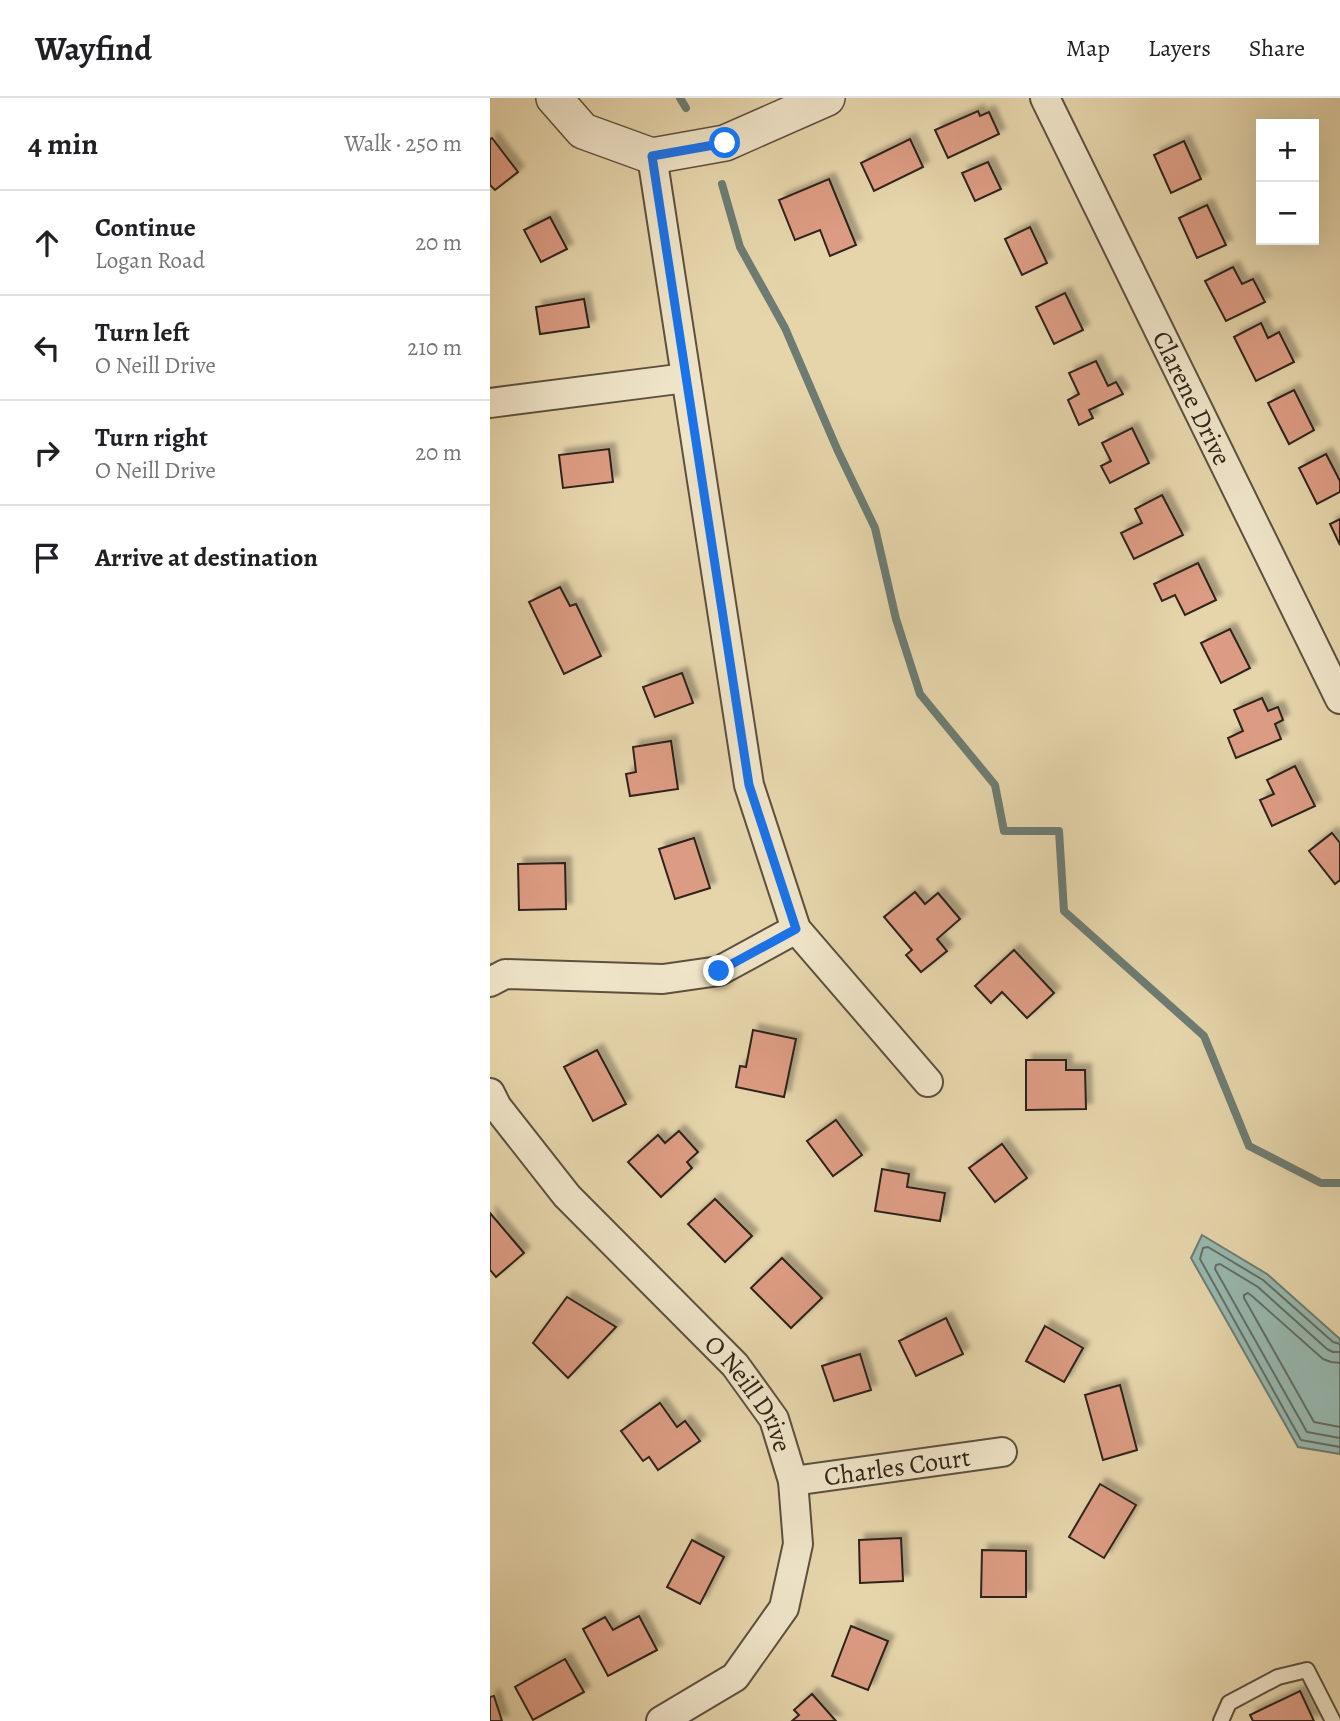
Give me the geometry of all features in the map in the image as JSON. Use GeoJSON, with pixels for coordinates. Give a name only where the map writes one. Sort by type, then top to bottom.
{"type":"FeatureCollection","features":[{"type":"Feature","properties":{"kind":"street"},"geometry":{"type":"LineString","coordinates":[[554,98],[583,131],[652,156],[725,143],[827,98]]}},
{"type":"Feature","properties":{"kind":"street","name":"Clarene Drive"},"geometry":{"type":"LineString","coordinates":[[1045,98],[1340,699]]}},
{"type":"Feature","properties":{"kind":"street"},"geometry":{"type":"LineString","coordinates":[[652,156],[749,785],[796,929],[928,1082]]}},
{"type":"Feature","properties":{"kind":"street"},"geometry":{"type":"LineString","coordinates":[[490,404],[686,378]]}},
{"type":"Feature","properties":{"kind":"street"},"geometry":{"type":"LineString","coordinates":[[490,982],[505,974],[663,979],[719,971],[796,929]]}},
{"type":"Feature","properties":{"kind":"street","name":"O Neill Drive"},"geometry":{"type":"LineString","coordinates":[[490,1093],[567,1196],[735,1365],[774,1419],[793,1481],[798,1544],[785,1608],[736,1677],[661,1721]]}},
{"type":"Feature","properties":{"kind":"street","name":"Charles Court"},"geometry":{"type":"LineString","coordinates":[[793,1481],[1002,1452]]}},
{"type":"Feature","properties":{"kind":"lane"},"geometry":{"type":"LineString","coordinates":[[1222,1721],[1229,1703],[1278,1677],[1307,1670],[1333,1721]]}},
{"type":"Feature","properties":{"kind":"water"},"geometry":{"type":"Polygon","coordinates":[[[1202,1235],[1267,1274],[1340,1339],[1340,1454],[1298,1447],[1191,1258],[1202,1235]]]}},
{"type":"Feature","properties":{"kind":"building"},"geometry":{"type":"Polygon","coordinates":[[[978,111],[980,116],[989,112],[999,134],[948,158],[935,130],[978,111]]]}},
{"type":"Feature","properties":{"kind":"building"},"geometry":{"type":"Polygon","coordinates":[[[492,138],[518,172],[495,190],[490,185],[492,138]]]}},
{"type":"Feature","properties":{"kind":"building"},"geometry":{"type":"Polygon","coordinates":[[[910,139],[923,167],[874,191],[861,163],[910,139]]]}},
{"type":"Feature","properties":{"kind":"building"},"geometry":{"type":"Polygon","coordinates":[[[1184,141],[1201,179],[1171,193],[1154,155],[1184,141]]]}},
{"type":"Feature","properties":{"kind":"building"},"geometry":{"type":"Polygon","coordinates":[[[988,162],[1001,189],[975,201],[962,173],[988,162]]]}},
{"type":"Feature","properties":{"kind":"building"},"geometry":{"type":"Polygon","coordinates":[[[829,179],[856,245],[830,256],[820,230],[795,240],[779,200],[829,179]]]}},
{"type":"Feature","properties":{"kind":"building"},"geometry":{"type":"Polygon","coordinates":[[[1207,205],[1226,245],[1197,258],[1179,218],[1207,205]]]}},
{"type":"Feature","properties":{"kind":"building"},"geometry":{"type":"Polygon","coordinates":[[[550,217],[567,249],[541,262],[524,230],[550,217]]]}},
{"type":"Feature","properties":{"kind":"building"},"geometry":{"type":"Polygon","coordinates":[[[1030,227],[1047,263],[1022,275],[1005,239],[1030,227]]]}},
{"type":"Feature","properties":{"kind":"building"},"geometry":{"type":"Polygon","coordinates":[[[1233,267],[1242,284],[1253,279],[1265,302],[1226,321],[1205,281],[1233,267]]]}},
{"type":"Feature","properties":{"kind":"building"},"geometry":{"type":"Polygon","coordinates":[[[1065,293],[1083,330],[1054,344],[1036,307],[1065,293]]]}},
{"type":"Feature","properties":{"kind":"building"},"geometry":{"type":"Polygon","coordinates":[[[584,299],[589,327],[540,334],[536,307],[584,299]]]}},
{"type":"Feature","properties":{"kind":"building"},"geometry":{"type":"Polygon","coordinates":[[[1261,323],[1268,338],[1279,332],[1294,362],[1256,381],[1234,337],[1261,323]]]}},
{"type":"Feature","properties":{"kind":"building"},"geometry":{"type":"Polygon","coordinates":[[[1096,361],[1108,386],[1116,382],[1123,394],[1089,410],[1093,418],[1079,425],[1068,400],[1079,394],[1069,373],[1096,361]]]}},
{"type":"Feature","properties":{"kind":"building"},"geometry":{"type":"Polygon","coordinates":[[[1294,390],[1314,430],[1289,444],[1268,403],[1294,390]]]}},
{"type":"Feature","properties":{"kind":"building"},"geometry":{"type":"Polygon","coordinates":[[[1132,428],[1149,463],[1110,483],[1101,466],[1111,461],[1102,443],[1132,428]]]}},
{"type":"Feature","properties":{"kind":"building"},"geometry":{"type":"Polygon","coordinates":[[[609,449],[613,482],[563,488],[559,455],[609,449]]]}},
{"type":"Feature","properties":{"kind":"building"},"geometry":{"type":"Polygon","coordinates":[[[1326,454],[1340,481],[1340,492],[1317,504],[1299,468],[1326,454]]]}},
{"type":"Feature","properties":{"kind":"building"},"geometry":{"type":"Polygon","coordinates":[[[1162,495],[1183,535],[1134,559],[1121,533],[1142,523],[1135,509],[1162,495]]]}},
{"type":"Feature","properties":{"kind":"building"},"geometry":{"type":"Polygon","coordinates":[[[1340,519],[1340,545],[1330,524],[1340,519]]]}},
{"type":"Feature","properties":{"kind":"building"},"geometry":{"type":"Polygon","coordinates":[[[1198,563],[1216,600],[1185,615],[1175,595],[1162,601],[1154,584],[1198,563]]]}},
{"type":"Feature","properties":{"kind":"building"},"geometry":{"type":"Polygon","coordinates":[[[560,587],[570,606],[576,604],[601,656],[564,674],[529,602],[560,587]]]}},
{"type":"Feature","properties":{"kind":"building"},"geometry":{"type":"Polygon","coordinates":[[[1230,629],[1250,668],[1221,683],[1201,643],[1230,629]]]}},
{"type":"Feature","properties":{"kind":"building"},"geometry":{"type":"Polygon","coordinates":[[[682,673],[693,703],[655,717],[643,687],[682,673]]]}},
{"type":"Feature","properties":{"kind":"building"},"geometry":{"type":"Polygon","coordinates":[[[1262,698],[1268,711],[1278,707],[1283,720],[1275,724],[1281,739],[1236,758],[1228,738],[1243,731],[1234,710],[1262,698]]]}},
{"type":"Feature","properties":{"kind":"building"},"geometry":{"type":"Polygon","coordinates":[[[671,741],[678,789],[630,796],[626,774],[636,772],[633,747],[671,741]]]}},
{"type":"Feature","properties":{"kind":"building"},"geometry":{"type":"Polygon","coordinates":[[[1295,766],[1315,806],[1272,826],[1260,800],[1274,794],[1267,780],[1295,766]]]}},
{"type":"Feature","properties":{"kind":"building"},"geometry":{"type":"Polygon","coordinates":[[[1332,833],[1340,843],[1340,880],[1335,884],[1309,851],[1332,833]]]}},
{"type":"Feature","properties":{"kind":"building"},"geometry":{"type":"Polygon","coordinates":[[[694,838],[710,888],[675,899],[659,849],[694,838]]]}},
{"type":"Feature","properties":{"kind":"building"},"geometry":{"type":"Polygon","coordinates":[[[565,863],[566,909],[519,910],[518,864],[565,863]]]}},
{"type":"Feature","properties":{"kind":"building"},"geometry":{"type":"Polygon","coordinates":[[[915,892],[925,904],[938,893],[960,919],[937,939],[947,951],[921,972],[906,955],[912,950],[884,917],[915,892]]]}},
{"type":"Feature","properties":{"kind":"building"},"geometry":{"type":"Polygon","coordinates":[[[1014,950],[1054,993],[1027,1018],[1002,992],[991,1003],[975,986],[1014,950]]]}},
{"type":"Feature","properties":{"kind":"building"},"geometry":{"type":"Polygon","coordinates":[[[753,1030],[796,1039],[784,1097],[736,1087],[740,1066],[746,1067],[753,1030]]]}},
{"type":"Feature","properties":{"kind":"building"},"geometry":{"type":"Polygon","coordinates":[[[597,1050],[626,1104],[593,1121],[564,1067],[597,1050]]]}},
{"type":"Feature","properties":{"kind":"building"},"geometry":{"type":"Polygon","coordinates":[[[1026,1060],[1066,1060],[1066,1070],[1085,1070],[1086,1109],[1026,1110],[1026,1060]]]}},
{"type":"Feature","properties":{"kind":"building"},"geometry":{"type":"Polygon","coordinates":[[[836,1120],[862,1155],[833,1176],[807,1141],[836,1120]]]}},
{"type":"Feature","properties":{"kind":"building"},"geometry":{"type":"Polygon","coordinates":[[[679,1131],[698,1152],[687,1162],[692,1168],[661,1197],[628,1162],[658,1135],[665,1143],[679,1131]]]}},
{"type":"Feature","properties":{"kind":"building"},"geometry":{"type":"Polygon","coordinates":[[[1002,1144],[1027,1178],[995,1202],[969,1168],[1002,1144]]]}},
{"type":"Feature","properties":{"kind":"building"},"geometry":{"type":"Polygon","coordinates":[[[882,1169],[909,1174],[907,1187],[945,1193],[940,1221],[875,1211],[882,1169]]]}},
{"type":"Feature","properties":{"kind":"building"},"geometry":{"type":"Polygon","coordinates":[[[715,1199],[752,1236],[725,1262],[688,1224],[715,1199]]]}},
{"type":"Feature","properties":{"kind":"building"},"geometry":{"type":"Polygon","coordinates":[[[490,1213],[524,1253],[496,1277],[490,1270],[490,1213]]]}},
{"type":"Feature","properties":{"kind":"building"},"geometry":{"type":"Polygon","coordinates":[[[782,1258],[822,1298],[791,1328],[751,1288],[782,1258]]]}},
{"type":"Feature","properties":{"kind":"building"},"geometry":{"type":"Polygon","coordinates":[[[567,1297],[616,1327],[568,1378],[533,1343],[567,1297]]]}},
{"type":"Feature","properties":{"kind":"building"},"geometry":{"type":"Polygon","coordinates":[[[946,1318],[963,1354],[916,1376],[899,1341],[946,1318]]]}},
{"type":"Feature","properties":{"kind":"building"},"geometry":{"type":"Polygon","coordinates":[[[1045,1326],[1083,1348],[1064,1382],[1026,1361],[1045,1326]]]}},
{"type":"Feature","properties":{"kind":"building"},"geometry":{"type":"Polygon","coordinates":[[[860,1354],[871,1390],[834,1401],[822,1366],[860,1354]]]}},
{"type":"Feature","properties":{"kind":"building"},"geometry":{"type":"Polygon","coordinates":[[[1120,1385],[1137,1450],[1103,1460],[1085,1395],[1120,1385]]]}},
{"type":"Feature","properties":{"kind":"building"},"geometry":{"type":"Polygon","coordinates":[[[660,1403],[677,1427],[685,1421],[700,1441],[658,1470],[649,1457],[643,1461],[621,1431],[660,1403]]]}},
{"type":"Feature","properties":{"kind":"building"},"geometry":{"type":"Polygon","coordinates":[[[1100,1484],[1136,1505],[1104,1558],[1069,1537],[1100,1484]]]}},
{"type":"Feature","properties":{"kind":"building"},"geometry":{"type":"Polygon","coordinates":[[[901,1538],[903,1581],[860,1583],[859,1540],[901,1538]]]}},
{"type":"Feature","properties":{"kind":"building"},"geometry":{"type":"Polygon","coordinates":[[[692,1540],[724,1557],[700,1604],[667,1587],[692,1540]]]}},
{"type":"Feature","properties":{"kind":"building"},"geometry":{"type":"Polygon","coordinates":[[[982,1550],[1026,1551],[1026,1597],[981,1597],[982,1550]]]}},
{"type":"Feature","properties":{"kind":"building"},"geometry":{"type":"Polygon","coordinates":[[[639,1616],[657,1650],[608,1676],[583,1629],[605,1617],[613,1630],[639,1616]]]}},
{"type":"Feature","properties":{"kind":"building"},"geometry":{"type":"Polygon","coordinates":[[[851,1626],[888,1641],[868,1690],[832,1676],[851,1626]]]}},
{"type":"Feature","properties":{"kind":"building"},"geometry":{"type":"Polygon","coordinates":[[[565,1659],[584,1692],[533,1720],[515,1687],[565,1659]]]}},
{"type":"Feature","properties":{"kind":"building"},"geometry":{"type":"Polygon","coordinates":[[[1300,1691],[1314,1721],[1253,1721],[1250,1715],[1300,1691]]]}},
{"type":"Feature","properties":{"kind":"building"},"geometry":{"type":"Polygon","coordinates":[[[812,1694],[836,1721],[792,1721],[799,1715],[794,1710],[812,1694]]]}},
{"type":"Feature","properties":{"kind":"building"},"geometry":{"type":"Polygon","coordinates":[[[494,1696],[502,1721],[490,1721],[490,1697],[494,1696]]]}},
{"type":"Feature","properties":{"kind":"waterway"},"geometry":{"type":"LineString","coordinates":[[680,98],[686,108]]}},
{"type":"Feature","properties":{"kind":"waterway"},"geometry":{"type":"LineString","coordinates":[[722,184],[740,247],[785,328],[837,449],[875,528],[896,619],[920,694],[995,785],[1004,831],[1059,831],[1064,911],[1204,1036],[1249,1146],[1321,1183],[1340,1183]]}},
{"type":"Feature","properties":{"kind":"route"},"geometry":{"type":"LineString","coordinates":[[719,971],[796,929],[749,785],[652,156],[725,143]]}}]}
